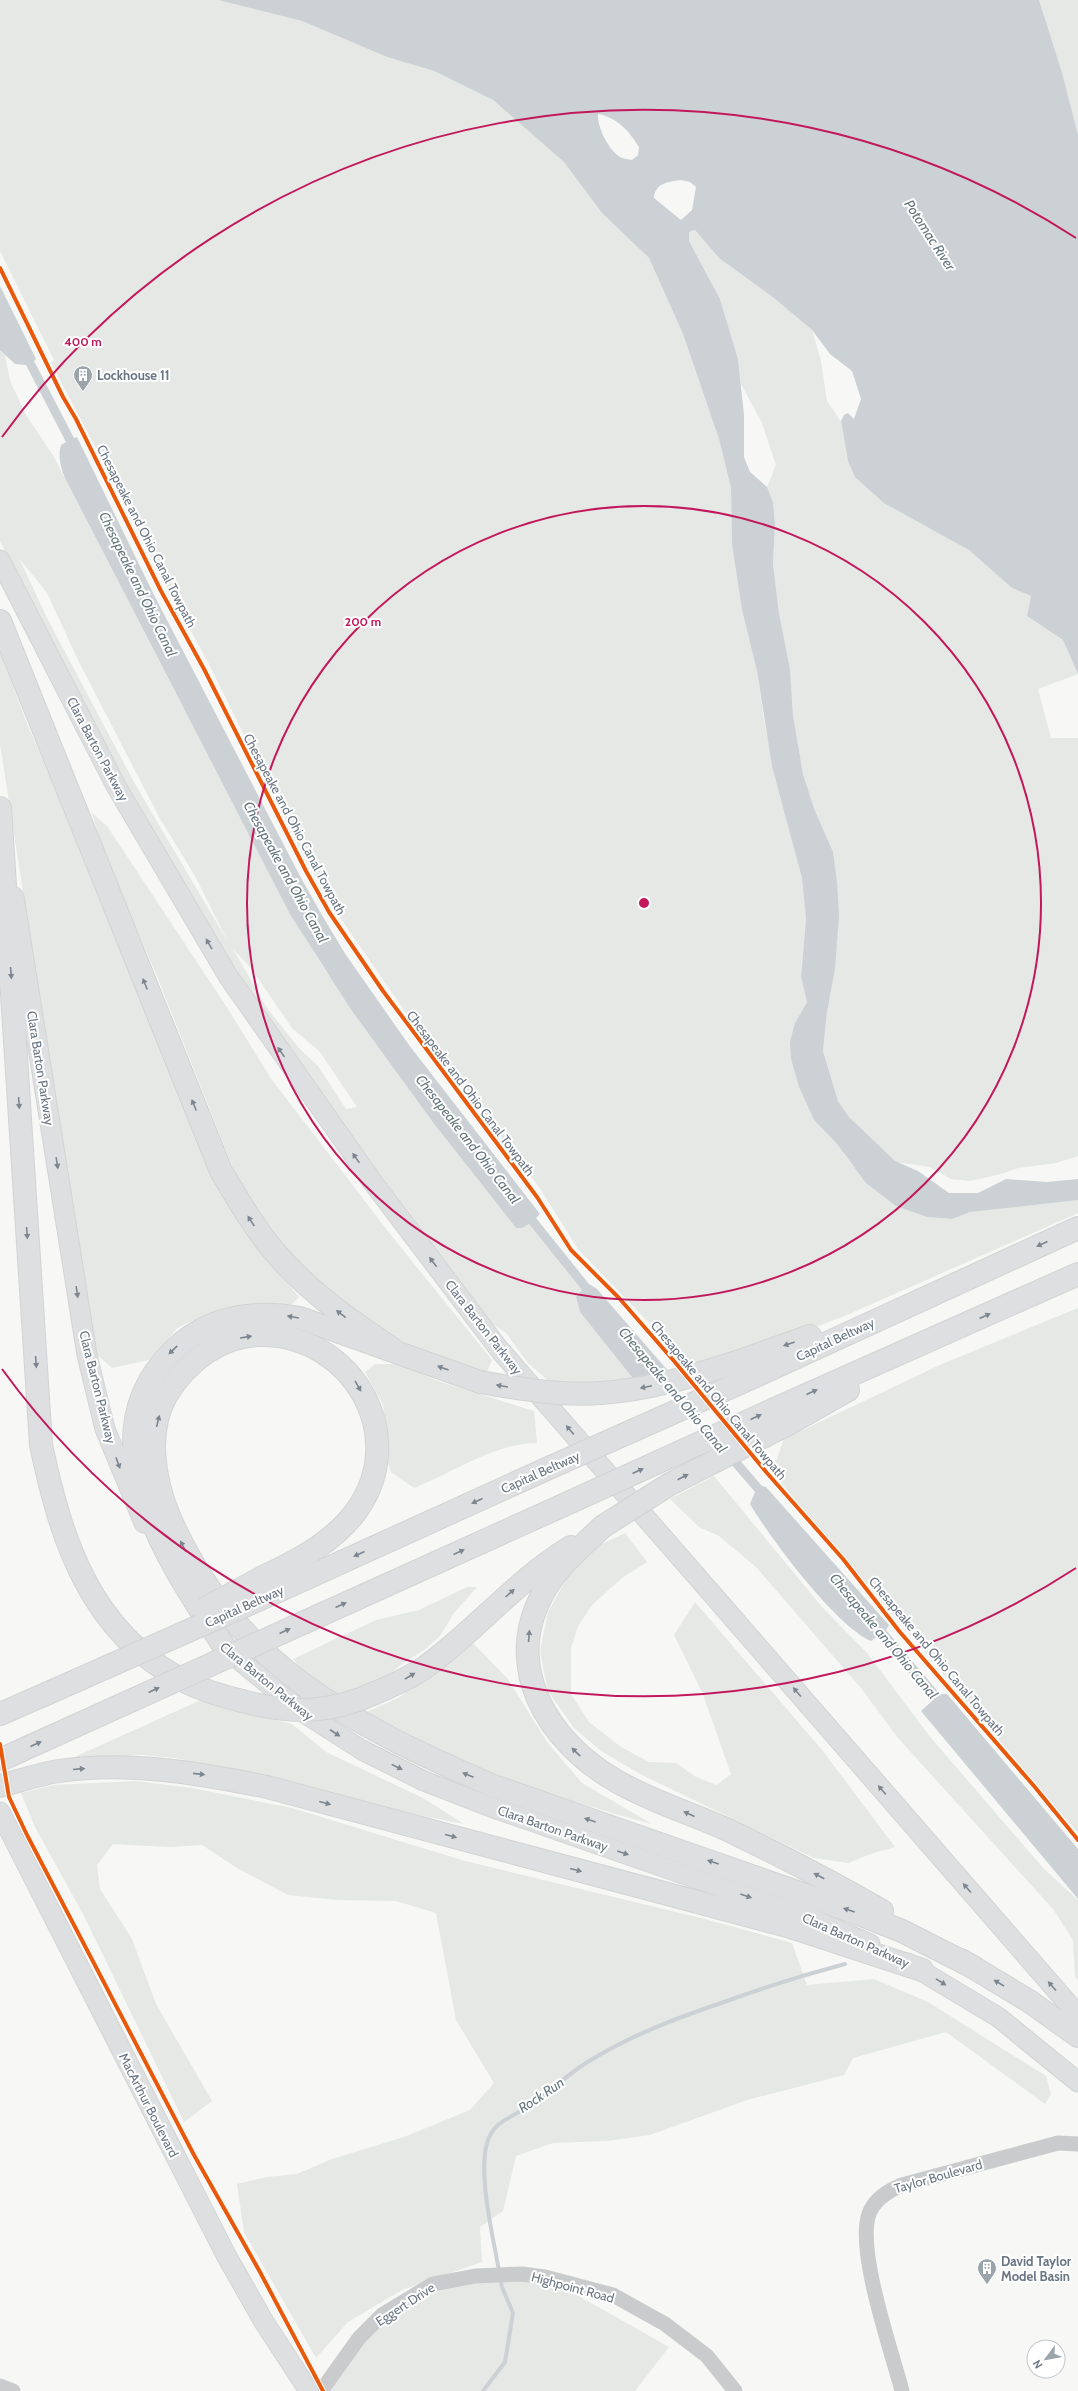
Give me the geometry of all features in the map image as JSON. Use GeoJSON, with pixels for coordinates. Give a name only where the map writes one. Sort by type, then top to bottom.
{"type":"FeatureCollection","features":[{"type":"Feature","properties":{"kind":"highway"},"geometry":{"type":"LineString","coordinates":[[0,621],[221,1171],[254,1225],[293,1272],[341,1314],[397,1352]]}},
{"type":"Feature","properties":{"kind":"highway"},"geometry":{"type":"LineString","coordinates":[[0,808],[40,1437],[50,1487],[60,1523],[88,1588],[104,1614],[124,1637],[152,1660],[182,1680],[242,1702],[271,1707],[318,1710],[341,1706],[400,1682],[424,1668],[549,1560],[670,1484],[783,1416],[949,1332],[1078,1274]]}},
{"type":"Feature","properties":{"kind":"highway"},"geometry":{"type":"LineString","coordinates":[[227,1651],[188,1593],[172,1564],[148,1509],[138,1479],[133,1450],[134,1422],[139,1403],[148,1382],[160,1363],[179,1345],[198,1331],[224,1320],[250,1314],[275,1314],[300,1318],[480,1382],[562,1394],[601,1393],[636,1389],[682,1379],[744,1370],[932,1294],[1078,1228]]}},
{"type":"Feature","properties":{"kind":"highway"},"geometry":{"type":"LineString","coordinates":[[272,1584],[295,1562],[322,1545],[341,1529],[357,1510],[367,1492],[375,1470],[378,1447],[375,1424],[367,1401],[354,1380],[335,1359],[313,1346],[288,1338],[262,1335],[235,1339],[212,1348],[193,1362],[179,1377],[163,1402],[156,1426],[154,1453],[157,1480],[164,1505],[188,1555],[224,1609],[244,1634],[269,1658],[299,1682],[342,1711],[386,1738],[435,1761],[491,1785],[854,1912],[902,1931],[973,1967]]}},
{"type":"Feature","properties":{"kind":"highway","name":"Capital Beltway"},"geometry":{"type":"LineString","coordinates":[[0,1714],[46,1694],[272,1584],[551,1467],[744,1370]]}},
{"type":"Feature","properties":{"kind":"highway"},"geometry":{"type":"LineString","coordinates":[[0,1760],[577,1499],[783,1416]]}},
{"type":"Feature","properties":{"kind":"highway"},"geometry":{"type":"LineString","coordinates":[[602,1527],[561,1568],[546,1586],[537,1605],[530,1627],[528,1651],[530,1674],[535,1695],[544,1714],[560,1736],[577,1754],[618,1782],[798,1864],[899,1921],[1029,2001],[1078,2036]]}},
{"type":"Feature","properties":{"kind":"highway"},"geometry":{"type":"LineString","coordinates":[[0,1786],[58,1771],[105,1767],[211,1775],[267,1787],[791,1927],[922,1970]]}},
{"type":"Feature","properties":{"kind":"main road","name":"Clara Barton Parkway"},"geometry":{"type":"LineString","coordinates":[[0,560],[116,786],[228,976],[374,1184],[499,1349],[1078,2016]]}},
{"type":"Feature","properties":{"kind":"main road","name":"Clara Barton Parkway"},"geometry":{"type":"LineString","coordinates":[[0,808],[87,1355],[105,1429],[140,1516],[166,1567],[204,1627],[227,1651],[304,1713],[362,1750],[424,1781],[491,1807],[812,1919],[874,1945],[922,1970],[998,2017],[1078,2082]]}},
{"type":"Feature","properties":{"kind":"main road","name":"MacArthur Boulevard"},"geometry":{"type":"LineString","coordinates":[[0,1812],[226,2255],[264,2322],[309,2391]]}},
{"type":"Feature","properties":{"kind":"street","name":"Taylor Boulevard"},"geometry":{"type":"LineString","coordinates":[[902,2391],[866,2248],[869,2214],[878,2200],[889,2190],[902,2185],[1058,2143],[1078,2144]]}},
{"type":"Feature","properties":{"kind":"street","name":"Eggert Drive"},"geometry":{"type":"LineString","coordinates":[[321,2391],[359,2338],[382,2316],[433,2284],[475,2276],[522,2274]]}},
{"type":"Feature","properties":{"kind":"street","name":"Highpoint Road"},"geometry":{"type":"LineString","coordinates":[[522,2274],[544,2277],[620,2299],[665,2324],[707,2356],[735,2391]]}},
{"type":"Feature","properties":{"kind":"street"},"geometry":{"type":"LineString","coordinates":[[0,2386],[13,2391]]}},
{"type":"Feature","properties":{"kind":"shaded area"},"geometry":{"type":"Polygon","coordinates":[[[0,0],[218,0],[302,21],[387,57],[434,71],[493,100],[564,162],[602,213],[649,258],[683,334],[719,439],[731,488],[732,544],[757,671],[765,727],[802,878],[806,919],[801,977],[807,1002],[795,1023],[791,1059],[799,1087],[814,1120],[837,1144],[852,1165],[896,1206],[927,1217],[952,1219],[969,1212],[1078,1200],[1078,1213],[847,1315],[718,1364],[677,1360],[660,1334],[578,1249],[541,1190],[479,1107],[444,1068],[337,913],[303,855],[208,662],[159,573],[113,480],[51,363],[54,360],[0,251],[0,0]]]}},
{"type":"Feature","properties":{"kind":"shaded area"},"geometry":{"type":"Polygon","coordinates":[[[1039,0],[1078,0],[1078,135],[1075,129],[1039,0]]]}},
{"type":"Feature","properties":{"kind":"shaded area"},"geometry":{"type":"Polygon","coordinates":[[[695,230],[719,258],[774,298],[812,330],[821,361],[827,401],[841,422],[848,461],[942,533],[969,550],[1012,588],[1031,596],[1027,616],[1063,640],[1078,674],[1038,689],[1051,738],[1078,738],[1078,1156],[1056,1163],[1018,1168],[1001,1174],[970,1181],[951,1179],[930,1167],[895,1162],[849,1117],[838,1101],[823,1051],[827,1012],[815,811],[803,774],[793,715],[790,669],[779,613],[773,564],[775,524],[773,502],[767,487],[776,465],[762,423],[741,384],[738,359],[720,299],[689,241],[689,232],[695,230]]]}},
{"type":"Feature","properties":{"kind":"shaded area"},"geometry":{"type":"Polygon","coordinates":[[[0,350],[5,355],[10,381],[26,415],[54,457],[173,688],[318,959],[435,1125],[516,1228],[529,1224],[582,1290],[576,1297],[580,1312],[635,1381],[552,1384],[528,1363],[506,1333],[490,1322],[429,1245],[264,1020],[141,815],[0,541],[0,350]],[[19,558],[47,618],[135,784],[228,942],[195,876],[159,817],[78,660],[47,593],[19,558]],[[233,949],[267,1008],[299,1048],[318,1066],[346,1109],[357,1107],[320,1052],[292,1028],[251,968],[233,949]]]}},
{"type":"Feature","properties":{"kind":"shaded area"},"geometry":{"type":"Polygon","coordinates":[[[0,651],[27,724],[257,1247],[299,1297],[291,1305],[236,1307],[209,1313],[177,1328],[153,1359],[112,1368],[95,1353],[0,744],[0,651]]]}},
{"type":"Feature","properties":{"kind":"shaded area"},"geometry":{"type":"Polygon","coordinates":[[[92,813],[107,826],[226,1006],[272,1080],[394,1239],[492,1360],[486,1374],[427,1355],[380,1328],[341,1303],[289,1258],[239,1183],[159,981],[105,857],[92,813]]]}},
{"type":"Feature","properties":{"kind":"shaded area"},"geometry":{"type":"Polygon","coordinates":[[[1078,1308],[1078,1833],[781,1483],[775,1464],[784,1439],[942,1364],[1078,1308]]]}},
{"type":"Feature","properties":{"kind":"shaded area"},"geometry":{"type":"Polygon","coordinates":[[[375,1364],[401,1364],[438,1381],[534,1411],[537,1443],[521,1444],[489,1453],[414,1488],[391,1472],[387,1460],[387,1433],[383,1405],[365,1372],[375,1364]]]}},
{"type":"Feature","properties":{"kind":"shaded area"},"geometry":{"type":"Polygon","coordinates":[[[714,1476],[822,1607],[867,1653],[931,1738],[1044,1869],[1078,1900],[1078,1980],[1075,1977],[1073,1940],[1053,1909],[898,1738],[861,1688],[756,1567],[719,1536],[699,1527],[670,1499],[714,1476]]]}},
{"type":"Feature","properties":{"kind":"shaded area"},"geometry":{"type":"Polygon","coordinates":[[[625,1533],[647,1562],[622,1578],[593,1604],[578,1626],[571,1648],[571,1694],[589,1722],[621,1747],[649,1762],[676,1763],[696,1777],[717,1785],[731,1774],[702,1692],[674,1635],[695,1602],[822,1750],[895,1847],[873,1853],[848,1863],[814,1858],[642,1775],[601,1751],[574,1728],[548,1691],[540,1651],[548,1612],[568,1576],[600,1545],[625,1533]]]}},
{"type":"Feature","properties":{"kind":"shaded area"},"geometry":{"type":"Polygon","coordinates":[[[467,1587],[477,1587],[454,1613],[440,1636],[424,1650],[399,1666],[386,1678],[333,1696],[311,1680],[293,1659],[376,1620],[419,1610],[467,1587]]]}},
{"type":"Feature","properties":{"kind":"shaded area"},"geometry":{"type":"Polygon","coordinates":[[[471,1641],[507,1678],[547,1742],[582,1783],[652,1824],[568,1800],[487,1771],[398,1733],[382,1724],[367,1712],[400,1697],[471,1641]]]}},
{"type":"Feature","properties":{"kind":"shaded area"},"geometry":{"type":"Polygon","coordinates":[[[203,1699],[226,1709],[292,1724],[326,1752],[423,1798],[464,1824],[381,1808],[280,1781],[175,1758],[140,1755],[68,1760],[203,1699]]]}},
{"type":"Feature","properties":{"kind":"shaded area"},"geometry":{"type":"Polygon","coordinates":[[[136,1781],[192,1788],[292,1808],[465,1861],[701,1918],[792,1943],[807,1985],[874,1979],[928,2002],[1046,2076],[1051,2094],[1045,2104],[946,2032],[853,2058],[844,2075],[747,2100],[650,2135],[607,2141],[553,2143],[516,2156],[503,2211],[480,2227],[482,2262],[402,2290],[348,2322],[316,2358],[244,2232],[237,2184],[267,2177],[297,2174],[332,2159],[404,2137],[470,2110],[494,2083],[456,2020],[436,1913],[396,1901],[338,1900],[288,1895],[237,1868],[202,1845],[169,1847],[113,1844],[97,1865],[100,1889],[132,1939],[156,2004],[212,2101],[184,2122],[84,1916],[35,1827],[21,1793],[53,1785],[136,1781]]]}},
{"type":"Feature","properties":{"kind":"shaded area"},"geometry":{"type":"Polygon","coordinates":[[[545,2277],[669,2347],[635,2391],[321,2391],[359,2338],[433,2284],[545,2277]]]}},
{"type":"Feature","properties":{"kind":"water","name":"Potomac River"},"geometry":{"type":"Polygon","coordinates":[[[218,0],[1039,0],[1062,73],[1078,135],[1078,674],[1063,640],[1027,616],[1031,596],[1012,588],[969,550],[884,503],[855,477],[848,461],[841,421],[844,415],[848,413],[854,419],[861,399],[852,371],[830,354],[812,330],[774,298],[719,258],[695,230],[689,232],[689,241],[720,299],[738,359],[744,415],[744,457],[750,472],[767,487],[773,502],[775,524],[773,564],[779,613],[790,669],[793,715],[803,774],[815,811],[833,852],[837,881],[839,916],[835,968],[827,1012],[823,1051],[838,1101],[849,1117],[895,1161],[918,1171],[949,1193],[978,1193],[1006,1179],[1047,1182],[1078,1179],[1078,1200],[970,1212],[952,1219],[927,1217],[896,1206],[866,1183],[837,1144],[814,1120],[799,1087],[791,1059],[790,1042],[795,1023],[807,1002],[801,977],[806,919],[802,878],[772,766],[757,671],[742,609],[732,544],[731,488],[719,439],[683,334],[649,258],[602,213],[564,162],[493,100],[434,71],[387,57],[302,21],[218,0]],[[598,114],[598,119],[605,139],[617,155],[624,159],[632,160],[638,155],[639,147],[627,131],[617,122],[598,114]],[[681,180],[660,186],[655,193],[654,198],[681,220],[692,210],[696,187],[690,182],[681,180]]]}},
{"type":"Feature","properties":{"kind":"water","name":"Chesapeake and Ohio Canal"},"geometry":{"type":"Polygon","coordinates":[[[0,286],[36,359],[34,361],[74,438],[77,437],[154,595],[300,876],[346,955],[409,1045],[540,1214],[536,1218],[589,1284],[597,1289],[702,1410],[701,1415],[762,1486],[766,1487],[889,1625],[886,1630],[940,1694],[947,1694],[1078,1849],[1078,1899],[921,1711],[932,1701],[878,1636],[871,1641],[857,1632],[840,1618],[805,1580],[772,1538],[750,1504],[755,1492],[694,1421],[635,1381],[580,1312],[576,1297],[582,1290],[529,1224],[522,1228],[516,1228],[435,1125],[350,1008],[290,914],[68,484],[62,470],[60,460],[61,445],[66,442],[26,365],[15,364],[0,350],[0,286]]]}},
{"type":"Feature","properties":{"kind":"pier"},"geometry":{"type":"Polygon","coordinates":[[[674,1374],[704,1409],[703,1415],[741,1459],[730,1465],[693,1423],[684,1423],[661,1417],[635,1384],[674,1374]]]}},
{"type":"Feature","properties":{"kind":"waterway","name":"Rock Run"},"geometry":{"type":"LineString","coordinates":[[499,2271],[487,2206],[484,2172],[487,2143],[493,2130],[498,2125],[534,2103],[586,2063],[635,2036],[686,2015],[752,1992],[845,1964]]}},
{"type":"Feature","properties":{"kind":"waterway","name":"Rock Run"},"geometry":{"type":"LineString","coordinates":[[483,2391],[505,2362],[513,2313],[502,2287],[500,2278]]}},
{"type":"Feature","properties":{"kind":"cycle path","name":"Chesapeake and Ohio Canal Towpath"},"geometry":{"type":"LineString","coordinates":[[0,268],[161,591],[204,669],[306,871],[329,912],[383,991],[537,1197],[571,1250],[619,1298],[674,1361],[767,1473],[843,1559],[899,1631],[1034,1786],[1078,1840]]}},
{"type":"Feature","properties":{"kind":"cycle path"},"geometry":{"type":"LineString","coordinates":[[0,1744],[9,1797],[27,1835],[194,2155],[260,2272],[323,2391]]}},
{"type":"Feature","properties":{"kind":"place","name":"Lockhouse 11"},"geometry":{"type":"Point","coordinates":[83,392]}},
{"type":"Feature","properties":{"kind":"place","name":"David Taylor Model Basin"},"geometry":{"type":"Point","coordinates":[987,2285]}}]}
